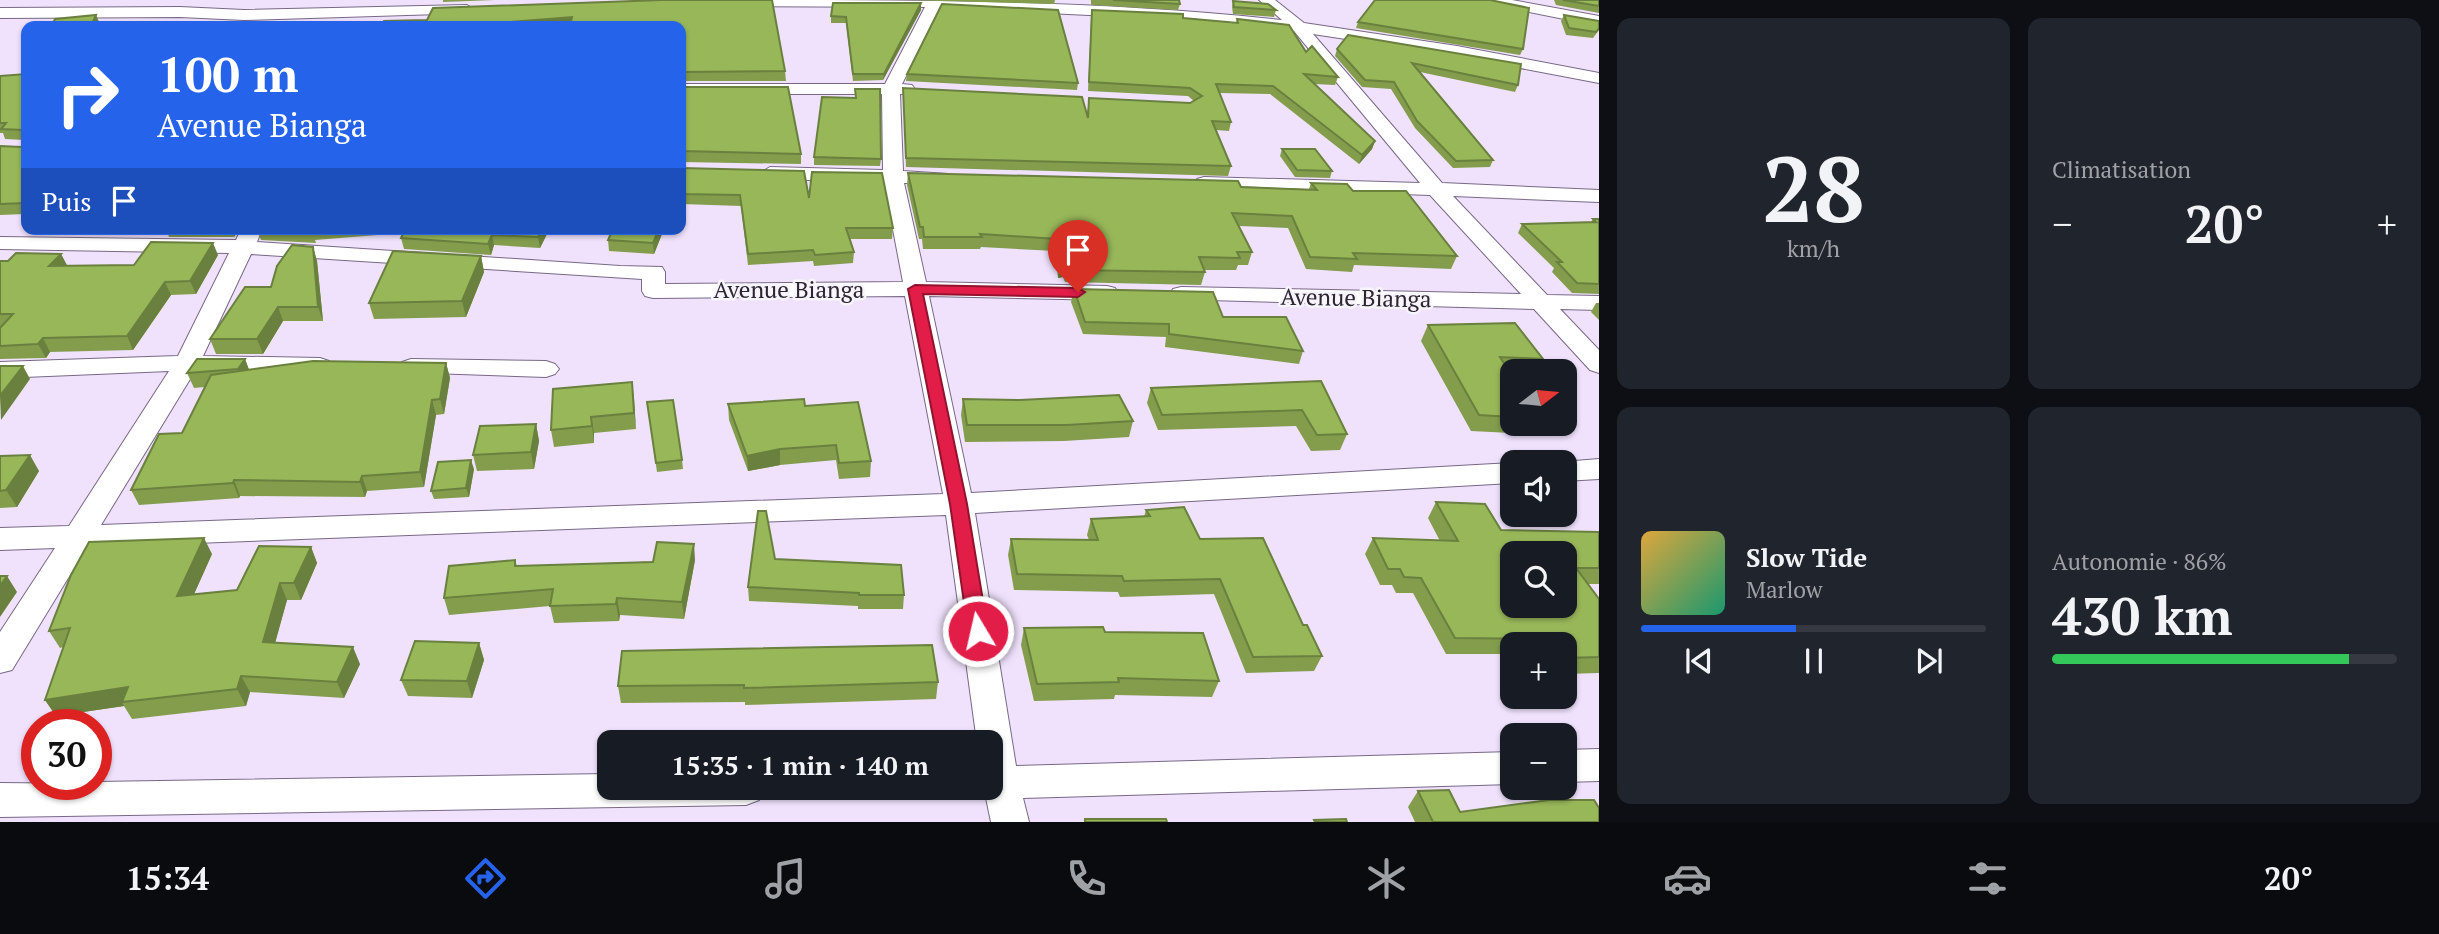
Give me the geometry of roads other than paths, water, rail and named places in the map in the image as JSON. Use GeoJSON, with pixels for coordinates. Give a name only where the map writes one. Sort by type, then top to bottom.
{"type":"FeatureCollection","features":[{"type":"Feature","properties":{"kind":"street"},"geometry":{"type":"LineString","coordinates":[[1192,15],[1204,0]]}},
{"type":"Feature","properties":{"kind":"street"},"geometry":{"type":"LineString","coordinates":[[1266,0],[1299,27],[1436,189],[1599,365]]}},
{"type":"Feature","properties":{"kind":"street"},"geometry":{"type":"LineString","coordinates":[[1489,0],[1599,21]]}},
{"type":"Feature","properties":{"kind":"street"},"geometry":{"type":"LineString","coordinates":[[718,2],[935,3],[1192,15],[1299,27],[1457,51],[1599,78]]}},
{"type":"Feature","properties":{"kind":"street"},"geometry":{"type":"LineString","coordinates":[[935,3],[891,88],[893,177],[959,504],[989,730]]}},
{"type":"Feature","properties":{"kind":"street"},"geometry":{"type":"LineString","coordinates":[[0,13],[180,12],[372,20],[475,6]]}},
{"type":"Feature","properties":{"kind":"street"},"geometry":{"type":"LineString","coordinates":[[686,89],[918,90]]}},
{"type":"Feature","properties":{"kind":"street"},"geometry":{"type":"LineString","coordinates":[[747,172],[962,178]]}},
{"type":"Feature","properties":{"kind":"street"},"geometry":{"type":"LineString","coordinates":[[1185,183],[1599,196]]}},
{"type":"Feature","properties":{"kind":"street"},"geometry":{"type":"LineString","coordinates":[[0,660],[187,363],[246,238]]}},
{"type":"Feature","properties":{"kind":"street","name":"Avenue Bianga"},"geometry":{"type":"LineString","coordinates":[[0,243],[246,238],[620,273],[654,272],[653,291],[915,289],[1123,293]]}},
{"type":"Feature","properties":{"kind":"street","name":"Avenue Bianga"},"geometry":{"type":"LineString","coordinates":[[1164,294],[1599,303]]}},
{"type":"Feature","properties":{"kind":"street"},"geometry":{"type":"LineString","coordinates":[[0,370],[187,363],[339,366]]}},
{"type":"Feature","properties":{"kind":"street"},"geometry":{"type":"LineString","coordinates":[[380,366],[546,369]]}},
{"type":"Feature","properties":{"kind":"street"},"geometry":{"type":"LineString","coordinates":[[1577,470],[1599,469]]}},
{"type":"Feature","properties":{"kind":"street"},"geometry":{"type":"LineString","coordinates":[[0,539],[959,504],[1500,474]]}},
{"type":"Feature","properties":{"kind":"street"},"geometry":{"type":"LineString","coordinates":[[1577,766],[1599,765]]}},
{"type":"Feature","properties":{"kind":"street"},"geometry":{"type":"LineString","coordinates":[[1003,783],[1500,768]]}},
{"type":"Feature","properties":{"kind":"street"},"geometry":{"type":"LineString","coordinates":[[0,800],[597,790]]}},
{"type":"Feature","properties":{"kind":"street"},"geometry":{"type":"LineString","coordinates":[[1002,800],[1010,822]]}}]}
